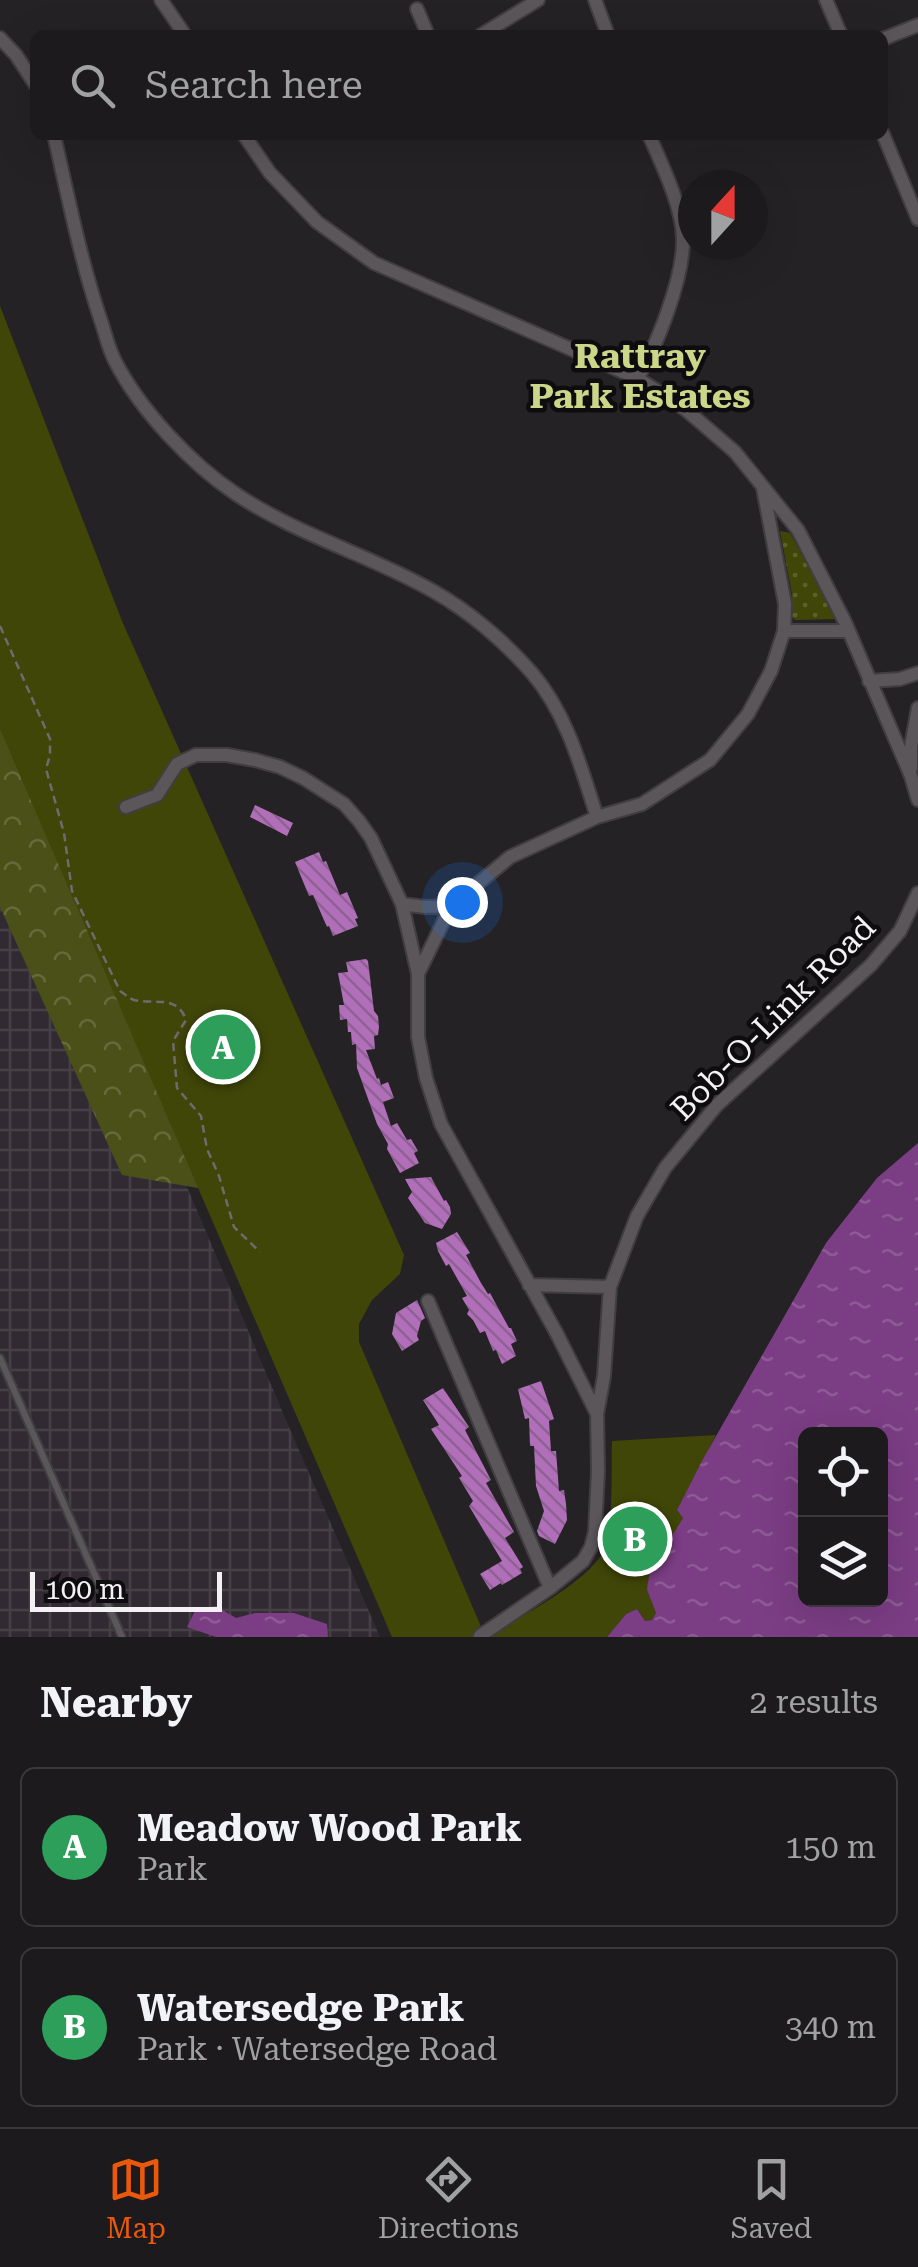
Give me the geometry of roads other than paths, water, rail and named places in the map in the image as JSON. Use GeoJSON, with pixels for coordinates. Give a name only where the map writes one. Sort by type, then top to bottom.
{"type":"FeatureCollection","features":[{"type":"Feature","properties":{"kind":"street"},"geometry":{"type":"LineString","coordinates":[[161,0],[182,30]]}},
{"type":"Feature","properties":{"kind":"street"},"geometry":{"type":"LineString","coordinates":[[489,30],[538,0]]}},
{"type":"Feature","properties":{"kind":"street"},"geometry":{"type":"LineString","coordinates":[[594,0],[606,30]]}},
{"type":"Feature","properties":{"kind":"street"},"geometry":{"type":"LineString","coordinates":[[826,0],[840,30]]}},
{"type":"Feature","properties":{"kind":"street"},"geometry":{"type":"LineString","coordinates":[[416,9],[426,30]]}},
{"type":"Feature","properties":{"kind":"street"},"geometry":{"type":"LineString","coordinates":[[888,37],[918,25]]}},
{"type":"Feature","properties":{"kind":"street"},"geometry":{"type":"LineString","coordinates":[[0,38],[30,76]]}},
{"type":"Feature","properties":{"kind":"street"},"geometry":{"type":"LineString","coordinates":[[55,140],[87,280],[114,360],[151,415],[186,454],[235,494],[434,592],[481,624],[532,674],[557,710],[574,746],[596,817]]}},
{"type":"Feature","properties":{"kind":"street"},"geometry":{"type":"LineString","coordinates":[[247,140],[270,173],[317,222],[374,262],[637,378],[684,408],[735,452],[798,530],[869,680],[918,800]]}},
{"type":"Feature","properties":{"kind":"street"},"geometry":{"type":"LineString","coordinates":[[637,378],[665,317],[678,274],[683,238],[672,188],[651,140]]}},
{"type":"Feature","properties":{"kind":"street"},"geometry":{"type":"LineString","coordinates":[[885,140],[918,219]]}},
{"type":"Feature","properties":{"kind":"street"},"geometry":{"type":"LineString","coordinates":[[418,974],[451,906],[510,857],[596,817],[642,804],[710,760],[748,714],[771,671],[784,631],[785,604],[763,488]]}},
{"type":"Feature","properties":{"kind":"street"},"geometry":{"type":"LineString","coordinates":[[784,631],[847,631]]}},
{"type":"Feature","properties":{"kind":"street"},"geometry":{"type":"LineString","coordinates":[[869,680],[900,679],[918,672]]}},
{"type":"Feature","properties":{"kind":"street"},"geometry":{"type":"LineString","coordinates":[[911,776],[918,708]]}},
{"type":"Feature","properties":{"kind":"street"},"geometry":{"type":"LineString","coordinates":[[126,808],[157,795],[177,764],[196,755],[226,755],[280,767],[303,778],[344,804],[359,821],[402,904],[418,974],[418,1038],[441,1124],[597,1414]]}},
{"type":"Feature","properties":{"kind":"street","name":"Bob-O-Link Road"},"geometry":{"type":"LineString","coordinates":[[480,1636],[550,1588],[583,1561],[592,1547],[598,1471],[597,1414],[604,1376],[610,1287],[637,1216],[665,1168],[717,1106],[871,965],[900,931],[918,893]]}},
{"type":"Feature","properties":{"kind":"street"},"geometry":{"type":"LineString","coordinates":[[402,904],[451,906]]}},
{"type":"Feature","properties":{"kind":"street"},"geometry":{"type":"LineString","coordinates":[[528,1286],[610,1287]]}},
{"type":"Feature","properties":{"kind":"street"},"geometry":{"type":"LineString","coordinates":[[428,1301],[550,1588]]}},
{"type":"Feature","properties":{"kind":"lane"},"geometry":{"type":"LineString","coordinates":[[0,1358],[122,1637]]}},
{"type":"Feature","properties":{"kind":"water"},"geometry":{"type":"Polygon","coordinates":[[[918,1143],[918,1637],[607,1637],[626,1614],[637,1609],[645,1621],[652,1620],[656,1613],[647,1590],[661,1542],[674,1533],[683,1518],[677,1510],[703,1459],[826,1243],[877,1178],[918,1143]]]}},
{"type":"Feature","properties":{"kind":"water"},"geometry":{"type":"Polygon","coordinates":[[[216,1606],[236,1618],[255,1613],[294,1613],[327,1624],[328,1637],[216,1637],[187,1627],[196,1609],[216,1606]]]}},
{"type":"Feature","properties":{"kind":"place","name":"Meadow Wood Park"},"geometry":{"type":"Point","coordinates":[223,1047]}},
{"type":"Feature","properties":{"kind":"place","name":"Watersedge Park"},"geometry":{"type":"Point","coordinates":[635,1539]}},
{"type":"Feature","properties":{"kind":"district","name":"Rattray Park Estates"},"geometry":{"type":"Point","coordinates":[640,376]}}]}
